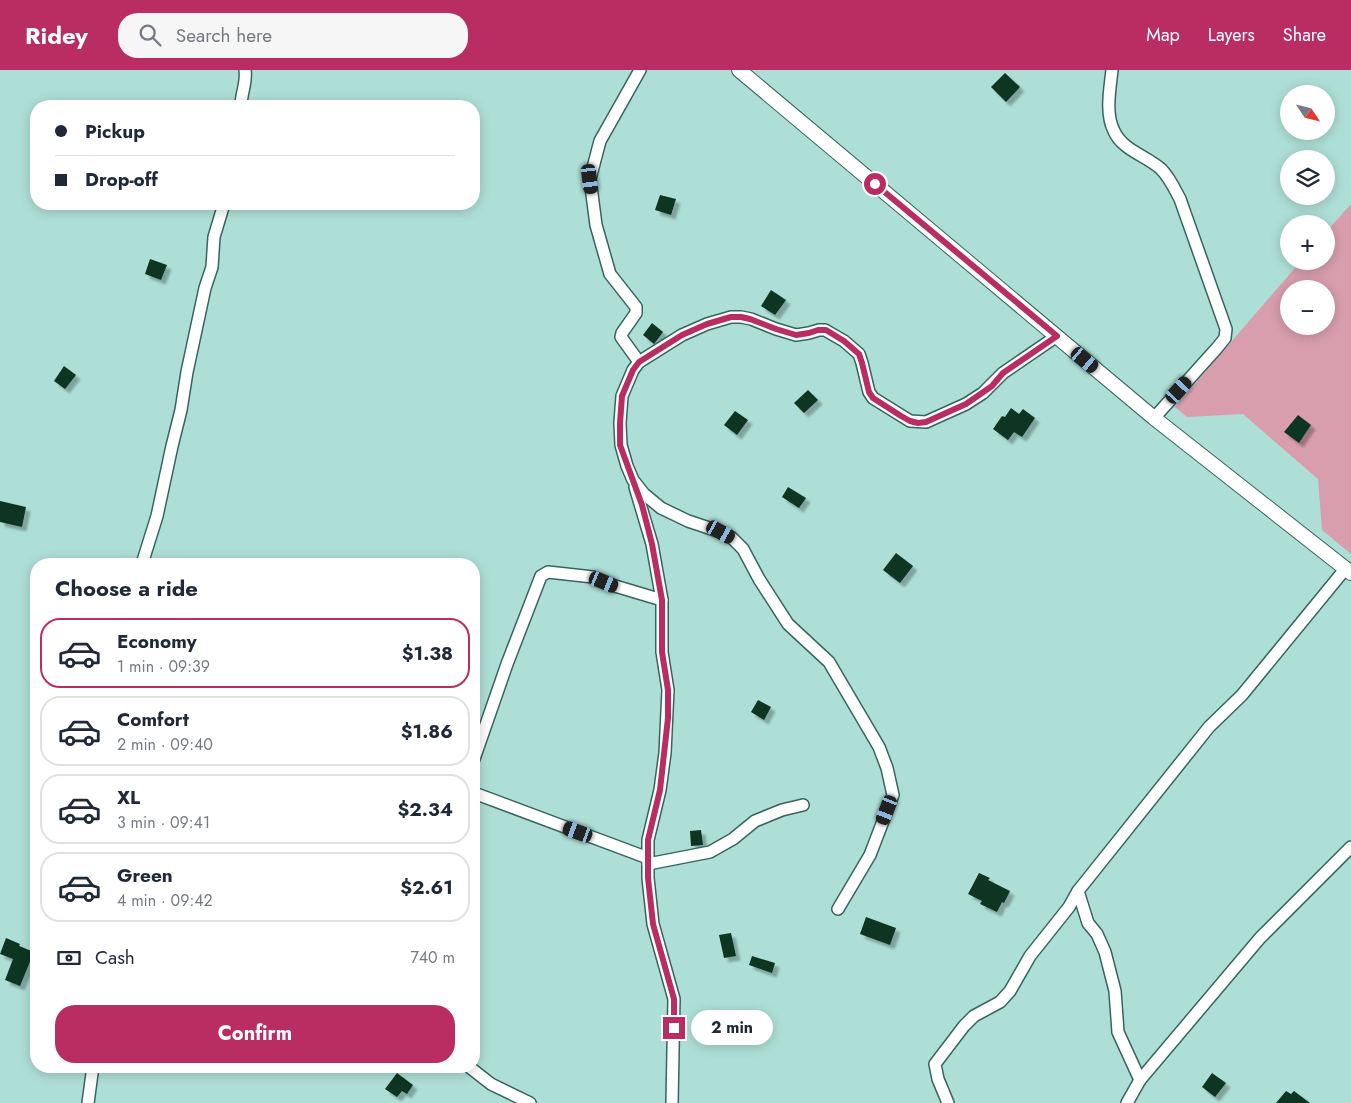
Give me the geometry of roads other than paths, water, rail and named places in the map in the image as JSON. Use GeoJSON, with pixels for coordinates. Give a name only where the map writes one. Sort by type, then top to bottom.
{"type":"FeatureCollection","features":[{"type":"Feature","properties":{"kind":"street"},"geometry":{"type":"LineString","coordinates":[[241,100],[246,83],[245,70]]}},
{"type":"Feature","properties":{"kind":"street"},"geometry":{"type":"LineString","coordinates":[[639,362],[621,337],[636,313],[636,308],[610,274],[596,225],[590,179],[600,141],[640,70]]}},
{"type":"Feature","properties":{"kind":"street"},"geometry":{"type":"LineString","coordinates":[[739,70],[1154,418],[1348,571],[1242,695],[1209,726],[1078,891],[1069,907],[1030,956],[1010,991],[1000,1002],[974,1016],[935,1064],[938,1080],[948,1103]]}},
{"type":"Feature","properties":{"kind":"street"},"geometry":{"type":"LineString","coordinates":[[1112,70],[1110,116],[1113,131],[1120,141],[1161,169],[1170,179],[1180,199],[1226,329],[1225,338],[1218,348],[1154,418]]}},
{"type":"Feature","properties":{"kind":"street"},"geometry":{"type":"LineString","coordinates":[[144,558],[157,516],[181,410],[205,288],[212,267],[214,237],[222,210]]}},
{"type":"Feature","properties":{"kind":"street"},"geometry":{"type":"LineString","coordinates":[[672,1103],[674,999],[653,924],[648,861],[648,840],[660,790],[668,718],[668,690],[662,652],[662,600],[649,530],[620,445],[622,396],[633,370],[639,362],[682,335],[707,324],[731,317],[750,319],[796,335],[826,330],[844,341],[859,354],[869,392],[873,398],[910,421],[918,423],[926,422],[966,404],[992,386],[1003,373],[1057,336]]}},
{"type":"Feature","properties":{"kind":"street"},"geometry":{"type":"LineString","coordinates":[[633,480],[644,494],[661,508],[721,532],[732,538],[743,549],[758,578],[788,624],[829,662],[879,747],[887,768],[892,795],[870,856],[838,909]]}},
{"type":"Feature","properties":{"kind":"street"},"geometry":{"type":"LineString","coordinates":[[649,530],[651,523],[657,517],[671,513]]}},
{"type":"Feature","properties":{"kind":"street"},"geometry":{"type":"LineString","coordinates":[[480,742],[507,664],[541,576],[548,572],[593,577],[615,586],[662,600]]}},
{"type":"Feature","properties":{"kind":"street"},"geometry":{"type":"LineString","coordinates":[[480,795],[648,861],[710,852],[733,839],[755,821],[782,810],[803,805]]}},
{"type":"Feature","properties":{"kind":"street"},"geometry":{"type":"LineString","coordinates":[[1127,1103],[1140,1080],[1260,938],[1351,847]]}},
{"type":"Feature","properties":{"kind":"street"},"geometry":{"type":"LineString","coordinates":[[1078,891],[1088,923],[1098,934],[1108,961],[1116,991],[1118,1032],[1140,1080]]}},
{"type":"Feature","properties":{"kind":"street"},"geometry":{"type":"LineString","coordinates":[[88,1103],[92,1073]]}},
{"type":"Feature","properties":{"kind":"street"},"geometry":{"type":"LineString","coordinates":[[477,1073],[491,1084],[530,1103]]}}]}
